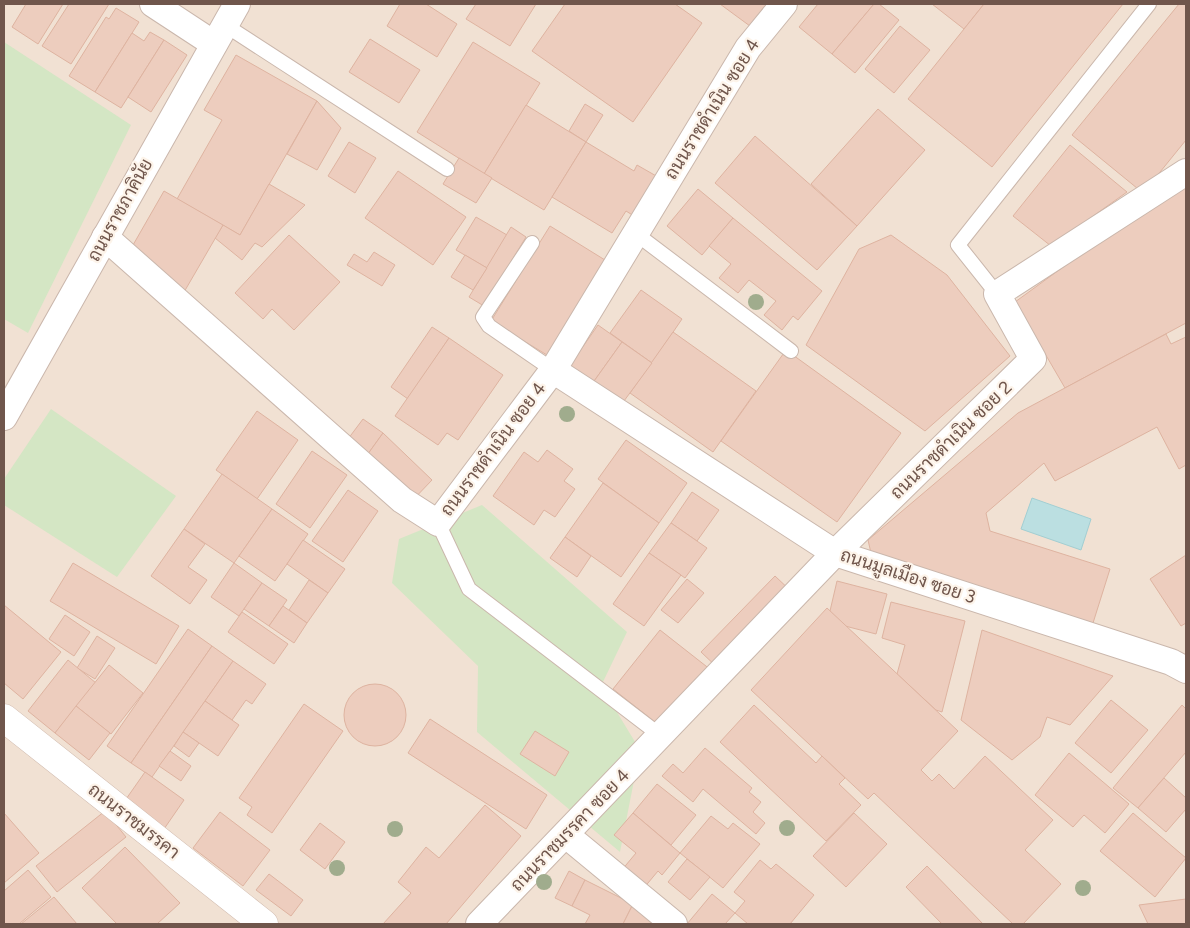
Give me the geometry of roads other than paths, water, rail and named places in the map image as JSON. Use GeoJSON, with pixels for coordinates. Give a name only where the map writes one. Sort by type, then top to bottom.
{"type":"FeatureCollection","features":[{"type":"Feature","properties":{"kind":"street"},"geometry":{"type":"LineString","coordinates":[[153,4],[225,24]]}},
{"type":"Feature","properties":{"kind":"street","name":"ถนนราชดำเนิน ซอย 4"},"geometry":{"type":"LineString","coordinates":[[105,237],[402,500],[438,523],[553,370],[748,48],[784,4]]}},
{"type":"Feature","properties":{"kind":"street","name":"ถนนราชภาคินัย"},"geometry":{"type":"LineString","coordinates":[[4,417],[225,24]]}},
{"type":"Feature","properties":{"kind":"street"},"geometry":{"type":"LineString","coordinates":[[997,294],[1186,172]]}},
{"type":"Feature","properties":{"kind":"street","name":"ถนนราชดำเนิน ซอย 2"},"geometry":{"type":"LineString","coordinates":[[661,736],[835,553],[1033,359],[997,294]]}},
{"type":"Feature","properties":{"kind":"street","name":"ถนนมูลเมือง ซอย 3"},"geometry":{"type":"LineString","coordinates":[[553,370],[835,553],[1171,662],[1186,670]]}},
{"type":"Feature","properties":{"kind":"street","name":"ถนนราชมรรคา"},"geometry":{"type":"LineString","coordinates":[[4,718],[264,924]]}},
{"type":"Feature","properties":{"kind":"street","name":"ถนนราชมรรคา ซอย 4"},"geometry":{"type":"LineString","coordinates":[[479,924],[661,736]]}},
{"type":"Feature","properties":{"kind":"street"},"geometry":{"type":"LineString","coordinates":[[566,835],[674,924]]}},
{"type":"Feature","properties":{"kind":"lane"},"geometry":{"type":"LineString","coordinates":[[997,294],[958,245],[1149,4]]}},
{"type":"Feature","properties":{"kind":"lane"},"geometry":{"type":"LineString","coordinates":[[225,24],[446,169]]}},
{"type":"Feature","properties":{"kind":"lane"},"geometry":{"type":"LineString","coordinates":[[635,233],[791,352]]}},
{"type":"Feature","properties":{"kind":"lane"},"geometry":{"type":"LineString","coordinates":[[532,243],[483,317],[488,326],[553,370]]}},
{"type":"Feature","properties":{"kind":"lane"},"geometry":{"type":"LineString","coordinates":[[438,523],[469,589],[661,736]]}},
{"type":"Feature","properties":{"kind":"water"},"geometry":{"type":"Polygon","coordinates":[[[1032,498],[1091,519],[1081,550],[1021,529],[1032,498]]]}}]}
